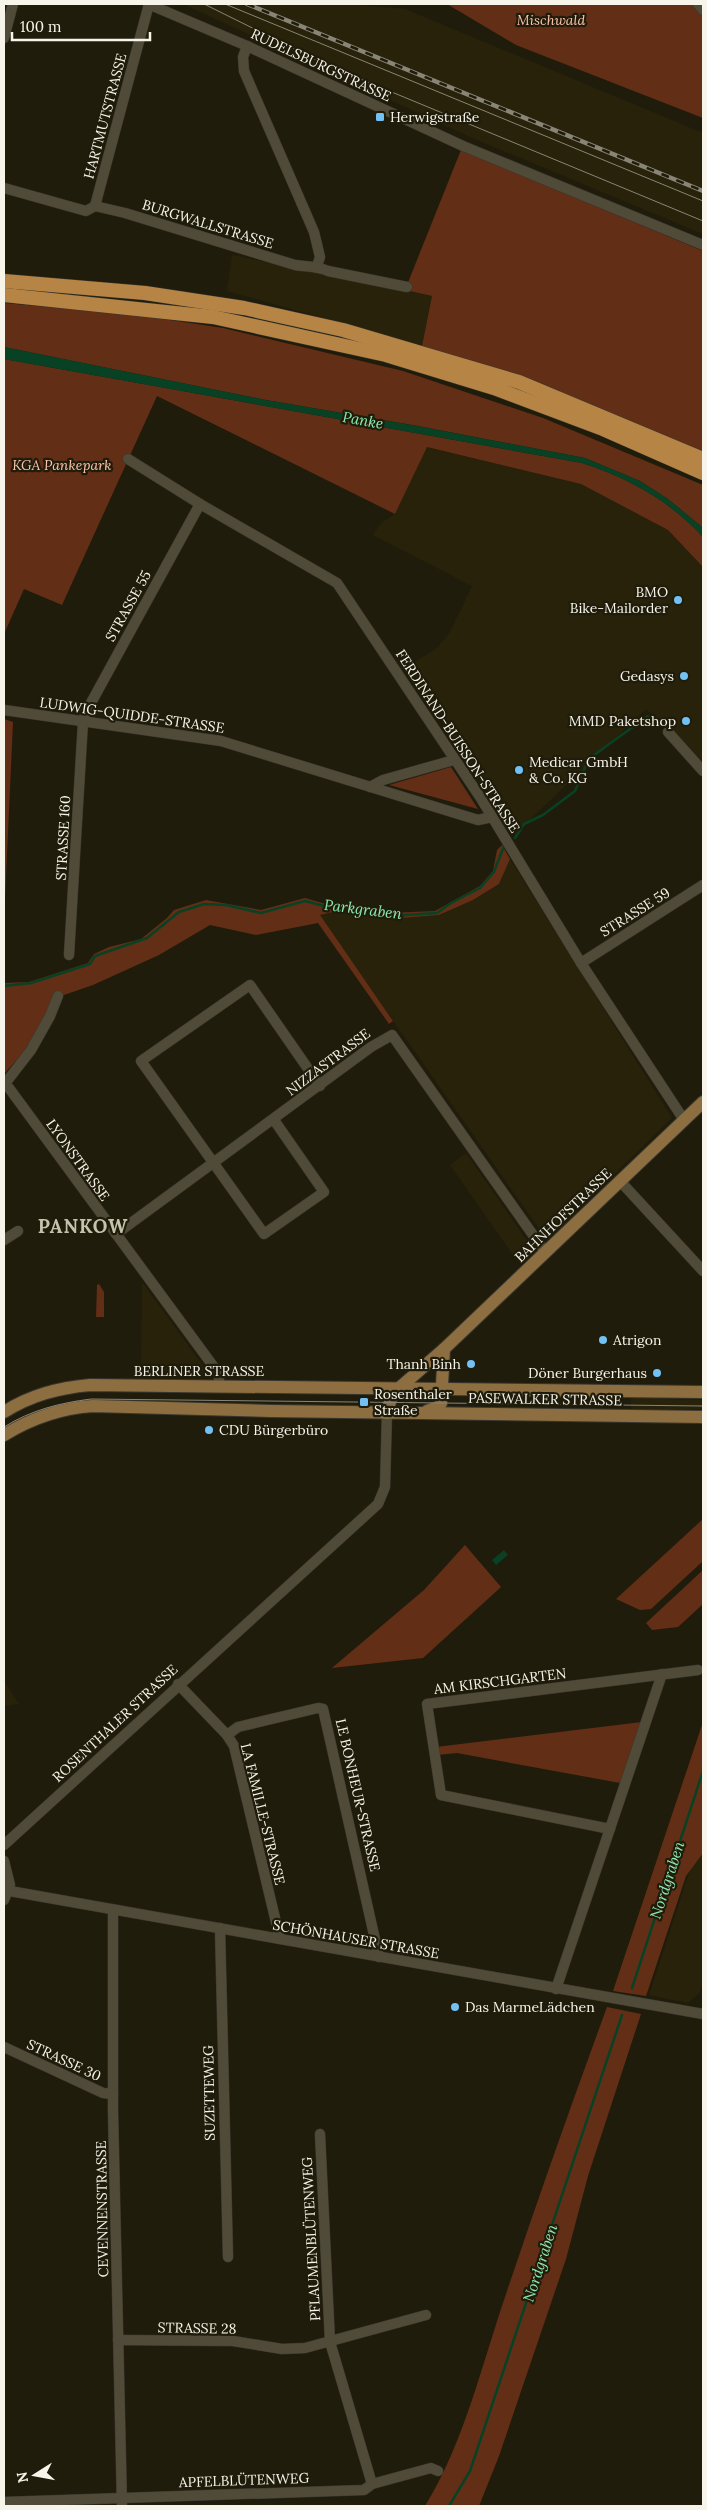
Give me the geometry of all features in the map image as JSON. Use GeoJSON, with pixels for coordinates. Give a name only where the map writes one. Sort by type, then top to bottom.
{"type":"FeatureCollection","features":[{"type":"Feature","properties":{"kind":"highway"},"geometry":{"type":"LineString","coordinates":[[4,281],[145,293],[244,308],[343,330],[519,382],[703,459]]}},
{"type":"Feature","properties":{"kind":"highway"},"geometry":{"type":"LineString","coordinates":[[4,295],[212,317],[386,355],[503,391],[603,429],[703,473]]}},
{"type":"Feature","properties":{"kind":"main road","name":"BAHNHOFSTRASSE"},"geometry":{"type":"LineString","coordinates":[[398,1389],[444,1350],[703,1102]]}},
{"type":"Feature","properties":{"kind":"main road"},"geometry":{"type":"LineString","coordinates":[[422,1412],[439,1406],[444,1350]]}},
{"type":"Feature","properties":{"kind":"main road","name":"BERLINER STRASSE"},"geometry":{"type":"LineString","coordinates":[[4,1412],[35,1396],[73,1387],[398,1389]]}},
{"type":"Feature","properties":{"kind":"main road"},"geometry":{"type":"LineString","coordinates":[[4,1435],[37,1417],[85,1406],[386,1413],[391,1398],[398,1389]]}},
{"type":"Feature","properties":{"kind":"main road","name":"PASEWALKER STRASSE"},"geometry":{"type":"LineString","coordinates":[[398,1389],[703,1392]]}},
{"type":"Feature","properties":{"kind":"main road"},"geometry":{"type":"LineString","coordinates":[[585,1415],[586,1391]]}},
{"type":"Feature","properties":{"kind":"main road","name":"PASEWALKER STRASSE"},"geometry":{"type":"LineString","coordinates":[[386,1413],[703,1417]]}},
{"type":"Feature","properties":{"kind":"street"},"geometry":{"type":"LineString","coordinates":[[4,38],[13,4]]}},
{"type":"Feature","properties":{"kind":"street","name":"RUDELSBURGSTRASSE"},"geometry":{"type":"LineString","coordinates":[[149,4],[247,46],[463,146],[703,245]]}},
{"type":"Feature","properties":{"kind":"street","name":"HARTMUTSTRASSE"},"geometry":{"type":"LineString","coordinates":[[95,206],[149,4]]}},
{"type":"Feature","properties":{"kind":"street"},"geometry":{"type":"LineString","coordinates":[[698,4],[703,10]]}},
{"type":"Feature","properties":{"kind":"street"},"geometry":{"type":"LineString","coordinates":[[247,46],[243,57],[244,71],[314,232],[320,257],[317,266]]}},
{"type":"Feature","properties":{"kind":"street","name":"BURGWALLSTRASSE"},"geometry":{"type":"LineString","coordinates":[[4,188],[86,211],[95,206],[125,213],[295,265],[317,266],[407,287]]}},
{"type":"Feature","properties":{"kind":"street","name":"FERDINAND-BUISSON-STRASSE"},"geometry":{"type":"LineString","coordinates":[[128,459],[200,504],[337,583],[492,817],[581,962],[684,1120]]}},
{"type":"Feature","properties":{"kind":"street","name":"STRASSE 55"},"geometry":{"type":"LineString","coordinates":[[83,722],[86,712],[200,504]]}},
{"type":"Feature","properties":{"kind":"street","name":"LUDWIG-QUIDDE-STRASSE"},"geometry":{"type":"LineString","coordinates":[[4,710],[214,739],[478,820],[492,817]]}},
{"type":"Feature","properties":{"kind":"street","name":"STRASSE 160"},"geometry":{"type":"LineString","coordinates":[[69,955],[83,722]]}},
{"type":"Feature","properties":{"kind":"street"},"geometry":{"type":"LineString","coordinates":[[668,732],[703,771]]}},
{"type":"Feature","properties":{"kind":"street"},"geometry":{"type":"LineString","coordinates":[[370,787],[384,780],[454,760]]}},
{"type":"Feature","properties":{"kind":"street","name":"STRASSE 59"},"geometry":{"type":"LineString","coordinates":[[581,962],[703,885]]}},
{"type":"Feature","properties":{"kind":"street"},"geometry":{"type":"LineString","coordinates":[[274,1120],[324,1192],[264,1234],[141,1061],[250,985],[320,1086]]}},
{"type":"Feature","properties":{"kind":"street","name":"LYONSTRASSE"},"geometry":{"type":"LineString","coordinates":[[58,996],[50,1016],[31,1050],[4,1085],[9,1088],[219,1374],[219,1387]]}},
{"type":"Feature","properties":{"kind":"street","name":"NIZZASTRASSE"},"geometry":{"type":"LineString","coordinates":[[116,1234],[383,1039],[390,1036],[395,1037],[546,1252]]}},
{"type":"Feature","properties":{"kind":"street"},"geometry":{"type":"LineString","coordinates":[[620,1181],[703,1271]]}},
{"type":"Feature","properties":{"kind":"street"},"geometry":{"type":"LineString","coordinates":[[4,1240],[18,1231]]}},
{"type":"Feature","properties":{"kind":"street","name":"ROSENTHALER STRASSE"},"geometry":{"type":"LineString","coordinates":[[4,1845],[178,1684],[378,1504],[385,1487],[386,1413]]}},
{"type":"Feature","properties":{"kind":"street","name":"AM KIRSCHGARTEN"},"geometry":{"type":"LineString","coordinates":[[610,1829],[441,1795],[426,1704],[698,1670]]}},
{"type":"Feature","properties":{"kind":"street"},"geometry":{"type":"LineString","coordinates":[[556,1988],[662,1674]]}},
{"type":"Feature","properties":{"kind":"street","name":"LA FAMILLE-STRASSE"},"geometry":{"type":"LineString","coordinates":[[178,1684],[227,1735],[234,1746],[280,1939]]}},
{"type":"Feature","properties":{"kind":"street","name":"LE BONHEUR-STRASSE"},"geometry":{"type":"LineString","coordinates":[[227,1735],[238,1727],[318,1708],[324,1710],[379,1950],[378,1957]]}},
{"type":"Feature","properties":{"kind":"street"},"geometry":{"type":"LineString","coordinates":[[4,1861],[10,1885],[5,1894]]}},
{"type":"Feature","properties":{"kind":"street","name":"SCHÖNHAUSER STRASSE"},"geometry":{"type":"LineString","coordinates":[[5,1894],[220,1928],[703,2014]]}},
{"type":"Feature","properties":{"kind":"street","name":"CEVENNENSTRASSE"},"geometry":{"type":"LineString","coordinates":[[113,1911],[113,2094],[122,2502]]}},
{"type":"Feature","properties":{"kind":"street","name":"SUZETTEWEG"},"geometry":{"type":"LineString","coordinates":[[220,1928],[228,2257]]}},
{"type":"Feature","properties":{"kind":"street","name":"STRASSE 30"},"geometry":{"type":"LineString","coordinates":[[4,2048],[103,2093],[113,2094]]}},
{"type":"Feature","properties":{"kind":"street","name":"PFLAUMENBLÜTENWEG"},"geometry":{"type":"LineString","coordinates":[[320,2134],[330,2342],[370,2486]]}},
{"type":"Feature","properties":{"kind":"street"},"geometry":{"type":"LineString","coordinates":[[330,2342],[426,2315]]}},
{"type":"Feature","properties":{"kind":"street","name":"STRASSE 28"},"geometry":{"type":"LineString","coordinates":[[118,2340],[231,2341],[275,2348],[304,2348],[330,2342]]}},
{"type":"Feature","properties":{"kind":"street","name":"APFELBLÜTENWEG"},"geometry":{"type":"LineString","coordinates":[[4,2502],[122,2502],[370,2486],[432,2468],[438,2471]]}},
{"type":"Feature","properties":{"kind":"shaded area"},"geometry":{"type":"Polygon","coordinates":[[[183,4],[346,4],[405,9],[703,133],[703,234],[470,137],[183,4]]]}},
{"type":"Feature","properties":{"kind":"shaded area"},"geometry":{"type":"Polygon","coordinates":[[[232,255],[432,296],[422,346],[227,291],[232,255]]]}},
{"type":"Feature","properties":{"kind":"shaded area"},"geometry":{"type":"Polygon","coordinates":[[[426,447],[581,484],[668,530],[703,567],[703,762],[670,726],[663,724],[646,709],[514,835],[463,753],[405,668],[437,648],[450,632],[472,586],[373,535],[381,523],[395,514],[426,447]]]}},
{"type":"Feature","properties":{"kind":"shaded area"},"geometry":{"type":"Polygon","coordinates":[[[510,859],[672,1118],[547,1240],[319,915],[350,908],[363,912],[439,915],[473,900],[499,884],[510,859]]]}},
{"type":"Feature","properties":{"kind":"shaded area"},"geometry":{"type":"Polygon","coordinates":[[[466,1153],[532,1248],[531,1254],[520,1265],[450,1165],[466,1153]]]}},
{"type":"Feature","properties":{"kind":"shaded area"},"geometry":{"type":"Polygon","coordinates":[[[142,1282],[209,1374],[141,1373],[142,1282]]]}},
{"type":"Feature","properties":{"kind":"shaded area"},"geometry":{"type":"Polygon","coordinates":[[[665,1397],[666,1399],[703,1400],[703,1409],[631,1409],[631,1398],[665,1397]]]}},
{"type":"Feature","properties":{"kind":"shaded area"},"geometry":{"type":"Polygon","coordinates":[[[4,1681],[19,1704],[4,1706],[4,1681]]]}},
{"type":"Feature","properties":{"kind":"shaded area"},"geometry":{"type":"Polygon","coordinates":[[[703,1830],[703,1981],[700,1992],[688,2003],[649,1995],[703,1830]]]}},
{"type":"Feature","properties":{"kind":"green space","name":"Mischwald"},"geometry":{"type":"Polygon","coordinates":[[[447,4],[693,4],[703,15],[703,118],[516,45],[447,4]]]}},
{"type":"Feature","properties":{"kind":"green space"},"geometry":{"type":"Polygon","coordinates":[[[461,150],[703,251],[703,454],[539,387],[422,346],[432,296],[405,290],[461,150]]]}},
{"type":"Feature","properties":{"kind":"green space"},"geometry":{"type":"Polygon","coordinates":[[[4,303],[131,314],[223,328],[403,371],[543,418],[703,485],[703,528],[668,499],[640,481],[585,458],[418,426],[266,400],[4,347],[4,303]]]}},
{"type":"Feature","properties":{"kind":"green space","name":"KGA Pankepark"},"geometry":{"type":"Polygon","coordinates":[[[4,359],[582,463],[616,476],[648,492],[677,512],[703,537],[703,567],[668,530],[581,484],[427,447],[395,514],[157,396],[62,605],[24,589],[4,634],[4,359]]]}},
{"type":"Feature","properties":{"kind":"green space"},"geometry":{"type":"Polygon","coordinates":[[[4,719],[13,722],[4,921],[4,719]]]}},
{"type":"Feature","properties":{"kind":"green space"},"geometry":{"type":"Polygon","coordinates":[[[451,767],[478,809],[389,785],[451,767]]]}},
{"type":"Feature","properties":{"kind":"green space"},"geometry":{"type":"Polygon","coordinates":[[[502,845],[510,859],[499,884],[473,900],[439,915],[389,919],[350,908],[320,915],[393,1021],[389,1024],[318,923],[256,935],[210,925],[159,955],[93,985],[61,996],[22,1054],[4,1074],[4,983],[29,982],[88,963],[94,954],[109,947],[141,939],[174,910],[206,900],[261,910],[305,898],[333,906],[350,903],[389,913],[435,911],[480,886],[493,871],[497,850],[502,845]]]}},
{"type":"Feature","properties":{"kind":"green space"},"geometry":{"type":"Polygon","coordinates":[[[99,1284],[104,1292],[104,1317],[96,1317],[97,1285],[99,1284]]]}},
{"type":"Feature","properties":{"kind":"green space"},"geometry":{"type":"Polygon","coordinates":[[[703,1519],[703,1561],[651,1609],[640,1610],[616,1599],[703,1519]]]}},
{"type":"Feature","properties":{"kind":"green space"},"geometry":{"type":"Polygon","coordinates":[[[465,1545],[501,1587],[423,1658],[332,1668],[424,1590],[465,1545]]]}},
{"type":"Feature","properties":{"kind":"green space"},"geometry":{"type":"Polygon","coordinates":[[[703,1570],[703,1604],[678,1627],[652,1630],[646,1623],[703,1570]]]}},
{"type":"Feature","properties":{"kind":"green space"},"geometry":{"type":"Polygon","coordinates":[[[642,1722],[620,1783],[457,1753],[437,1755],[436,1747],[642,1722]]]}},
{"type":"Feature","properties":{"kind":"green space"},"geometry":{"type":"Polygon","coordinates":[[[703,1722],[703,1853],[686,1876],[646,1996],[613,1991],[703,1722]]]}},
{"type":"Feature","properties":{"kind":"green space"},"geometry":{"type":"Polygon","coordinates":[[[607,2007],[641,2014],[588,2176],[566,2259],[499,2456],[479,2506],[425,2506],[451,2456],[471,2403],[530,2222],[607,2007]]]}},
{"type":"Feature","properties":{"kind":"water","name":"Panke"},"geometry":{"type":"Polygon","coordinates":[[[4,347],[266,400],[585,458],[640,481],[668,499],[703,528],[703,537],[677,512],[648,492],[616,476],[582,463],[4,359],[4,347]]]}},
{"type":"Feature","properties":{"kind":"water"},"geometry":{"type":"Polygon","coordinates":[[[504,1550],[508,1555],[496,1565],[492,1560],[504,1550]]]}},
{"type":"Feature","properties":{"kind":"waterway","name":"Parkgraben"},"geometry":{"type":"LineString","coordinates":[[515,838],[524,824],[543,815],[575,791],[586,765],[594,755],[648,716]]}},
{"type":"Feature","properties":{"kind":"waterway","name":"Parkgraben"},"geometry":{"type":"LineString","coordinates":[[4,986],[31,983],[90,964],[95,956],[147,938],[179,912],[204,904],[226,905],[261,913],[305,901],[332,908],[350,905],[390,916],[437,913],[451,903],[480,888],[494,872],[504,846]]}},
{"type":"Feature","properties":{"kind":"waterway","name":"Nordgraben"},"geometry":{"type":"LineString","coordinates":[[632,1988],[703,1771]]}},
{"type":"Feature","properties":{"kind":"waterway","name":"Nordgraben"},"geometry":{"type":"LineString","coordinates":[[449,2506],[470,2471],[622,2015]]}},
{"type":"Feature","properties":{"kind":"tram line"},"geometry":{"type":"LineString","coordinates":[[204,4],[329,66],[703,221]]}},
{"type":"Feature","properties":{"kind":"tram line"},"geometry":{"type":"LineString","coordinates":[[225,4],[703,201]]}},
{"type":"Feature","properties":{"kind":"tram line"},"geometry":{"type":"LineString","coordinates":[[4,1427],[46,1408],[91,1399],[703,1406]]}},
{"type":"Feature","properties":{"kind":"railway"},"geometry":{"type":"LineString","coordinates":[[247,4],[703,191]]}},
{"type":"Feature","properties":{"kind":"place","name":"Herwigstraße"},"geometry":{"type":"Point","coordinates":[380,117]}},
{"type":"Feature","properties":{"kind":"place","name":"BMO Bike-Mailorder"},"geometry":{"type":"Point","coordinates":[678,600]}},
{"type":"Feature","properties":{"kind":"place","name":"Gedasys"},"geometry":{"type":"Point","coordinates":[684,676]}},
{"type":"Feature","properties":{"kind":"place","name":"MMD Paketshop"},"geometry":{"type":"Point","coordinates":[686,721]}},
{"type":"Feature","properties":{"kind":"place","name":"Medicar GmbH & Co. KG"},"geometry":{"type":"Point","coordinates":[519,770]}},
{"type":"Feature","properties":{"kind":"place","name":"Atrigon"},"geometry":{"type":"Point","coordinates":[603,1340]}},
{"type":"Feature","properties":{"kind":"place","name":"Thanh Binh"},"geometry":{"type":"Point","coordinates":[471,1364]}},
{"type":"Feature","properties":{"kind":"place","name":"Döner Burgerhaus"},"geometry":{"type":"Point","coordinates":[657,1373]}},
{"type":"Feature","properties":{"kind":"place","name":"Rosenthaler Straße"},"geometry":{"type":"Point","coordinates":[364,1402]}},
{"type":"Feature","properties":{"kind":"place","name":"CDU Bürgerbüro"},"geometry":{"type":"Point","coordinates":[209,1430]}},
{"type":"Feature","properties":{"kind":"place","name":"Das MarmeLädchen"},"geometry":{"type":"Point","coordinates":[455,2007]}},
{"type":"Feature","properties":{"kind":"district","name":"PANKOW"},"geometry":{"type":"Point","coordinates":[83,1226]}}]}
